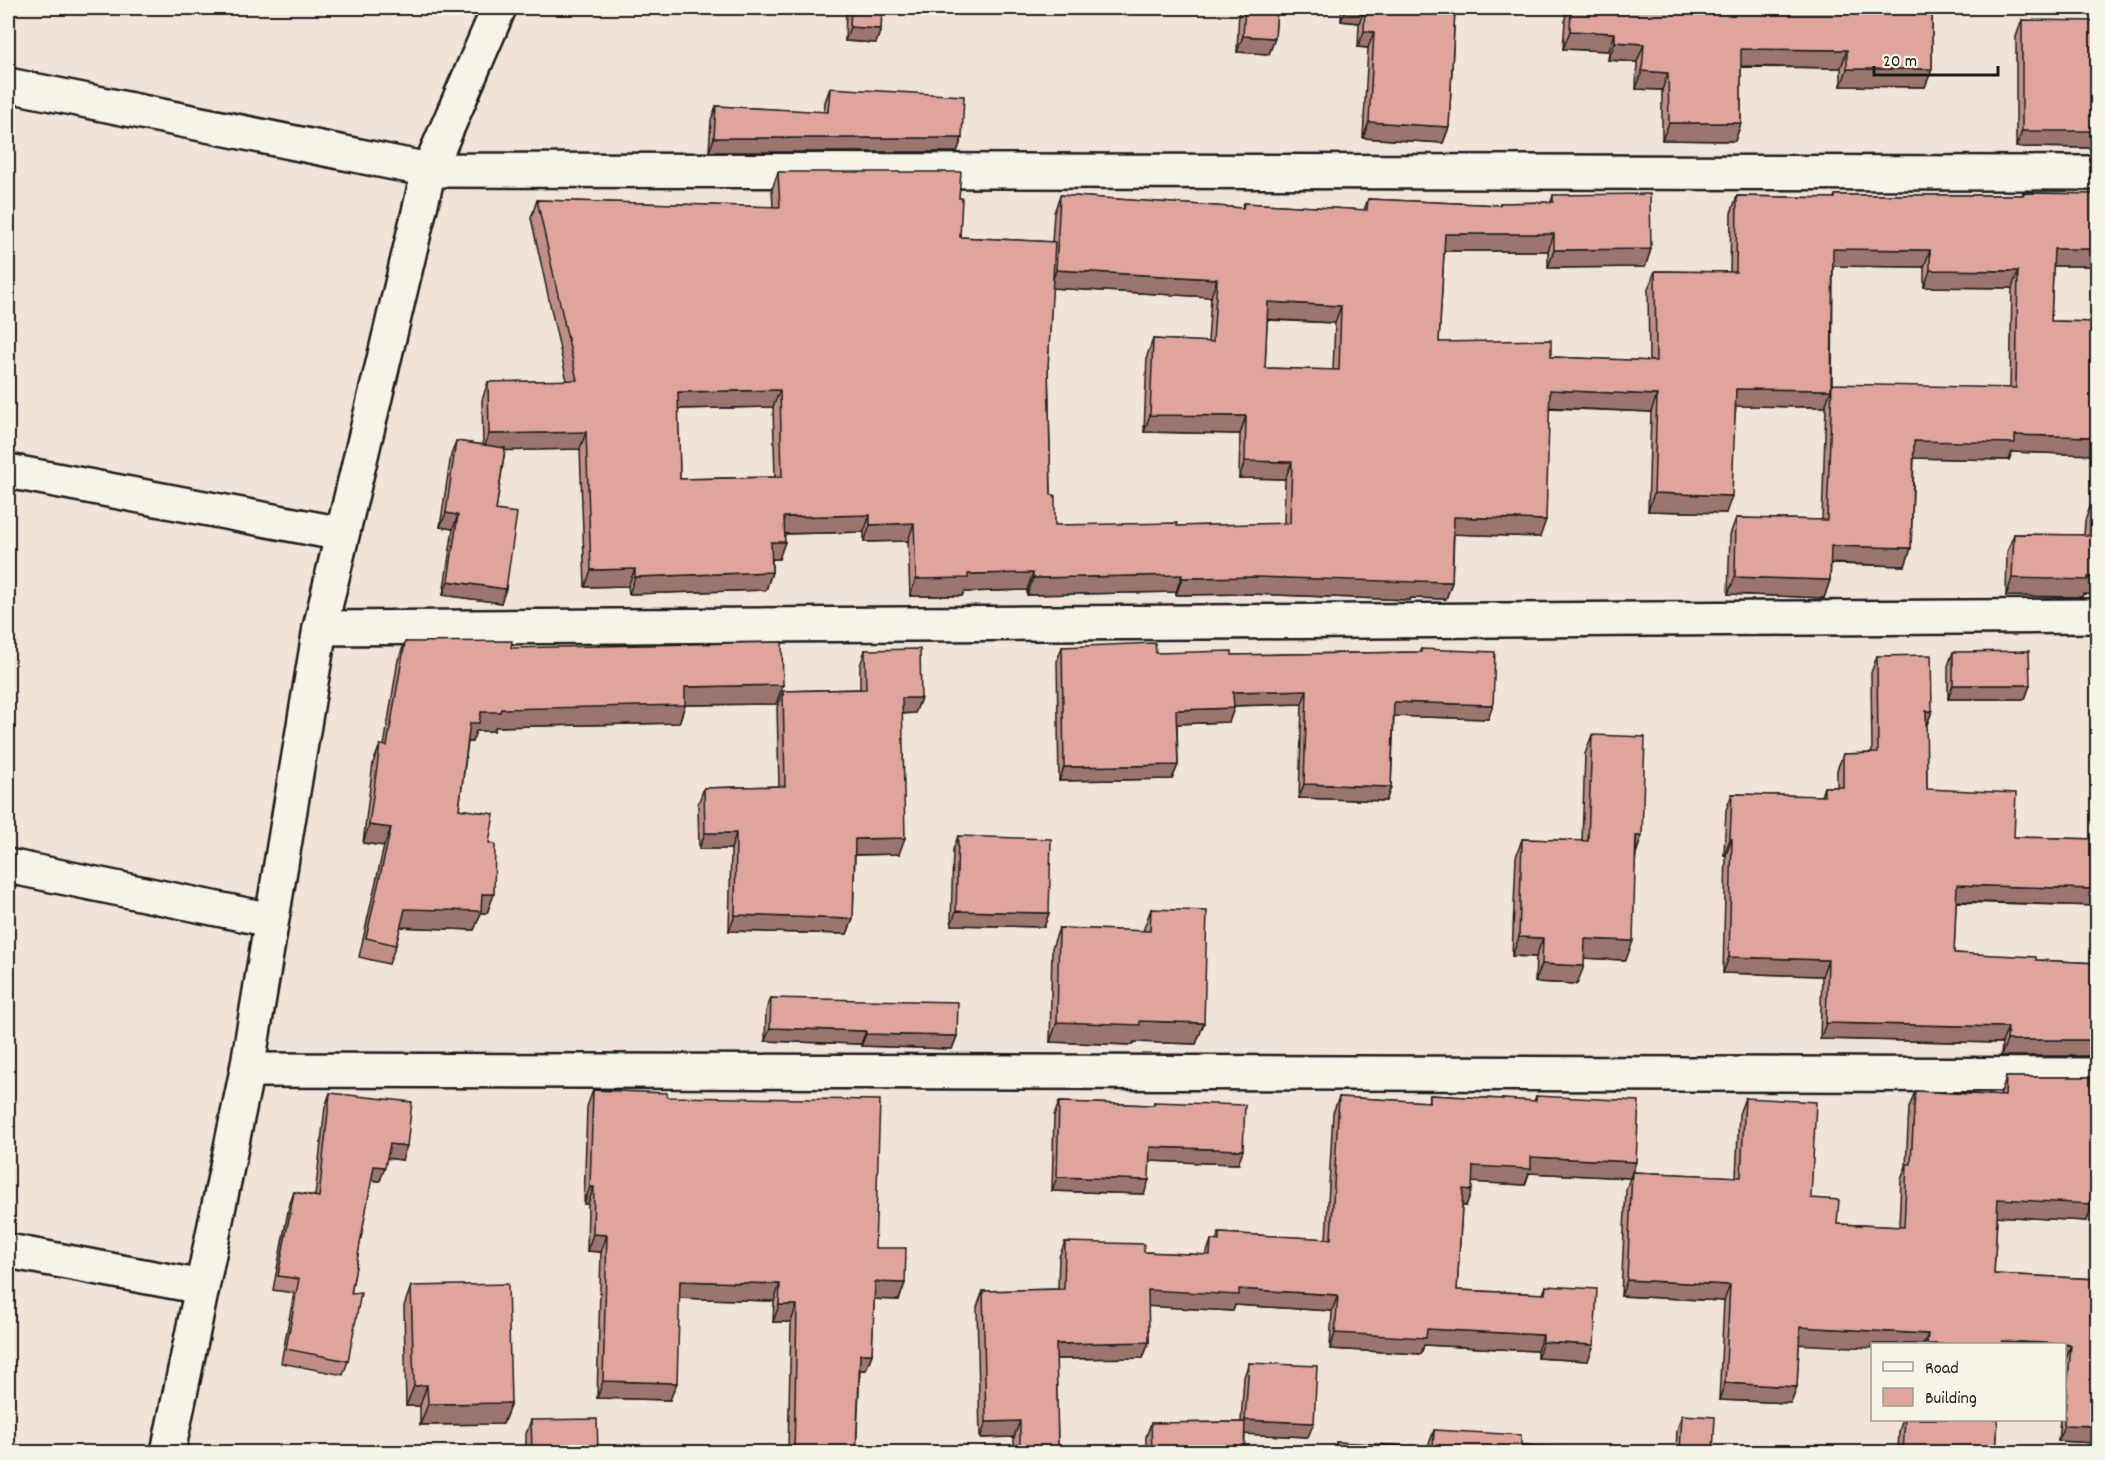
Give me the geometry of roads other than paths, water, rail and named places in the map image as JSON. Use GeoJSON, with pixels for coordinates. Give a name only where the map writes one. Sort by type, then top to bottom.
{"type":"FeatureCollection","features":[{"type":"Feature","properties":{"kind":"street"},"geometry":{"type":"LineString","coordinates":[[168,1452],[247,1070],[320,628],[429,170],[499,8]]}},
{"type":"Feature","properties":{"kind":"street"},"geometry":{"type":"LineString","coordinates":[[8,85],[429,170],[2097,173]]}},
{"type":"Feature","properties":{"kind":"street"},"geometry":{"type":"LineString","coordinates":[[8,471],[342,534]]}},
{"type":"Feature","properties":{"kind":"street"},"geometry":{"type":"LineString","coordinates":[[320,628],[2097,616]]}},
{"type":"Feature","properties":{"kind":"street"},"geometry":{"type":"LineString","coordinates":[[8,866],[271,920]]}},
{"type":"Feature","properties":{"kind":"street"},"geometry":{"type":"LineString","coordinates":[[247,1070],[2097,1075]]}},
{"type":"Feature","properties":{"kind":"street"},"geometry":{"type":"LineString","coordinates":[[8,1251],[202,1287]]}}]}
